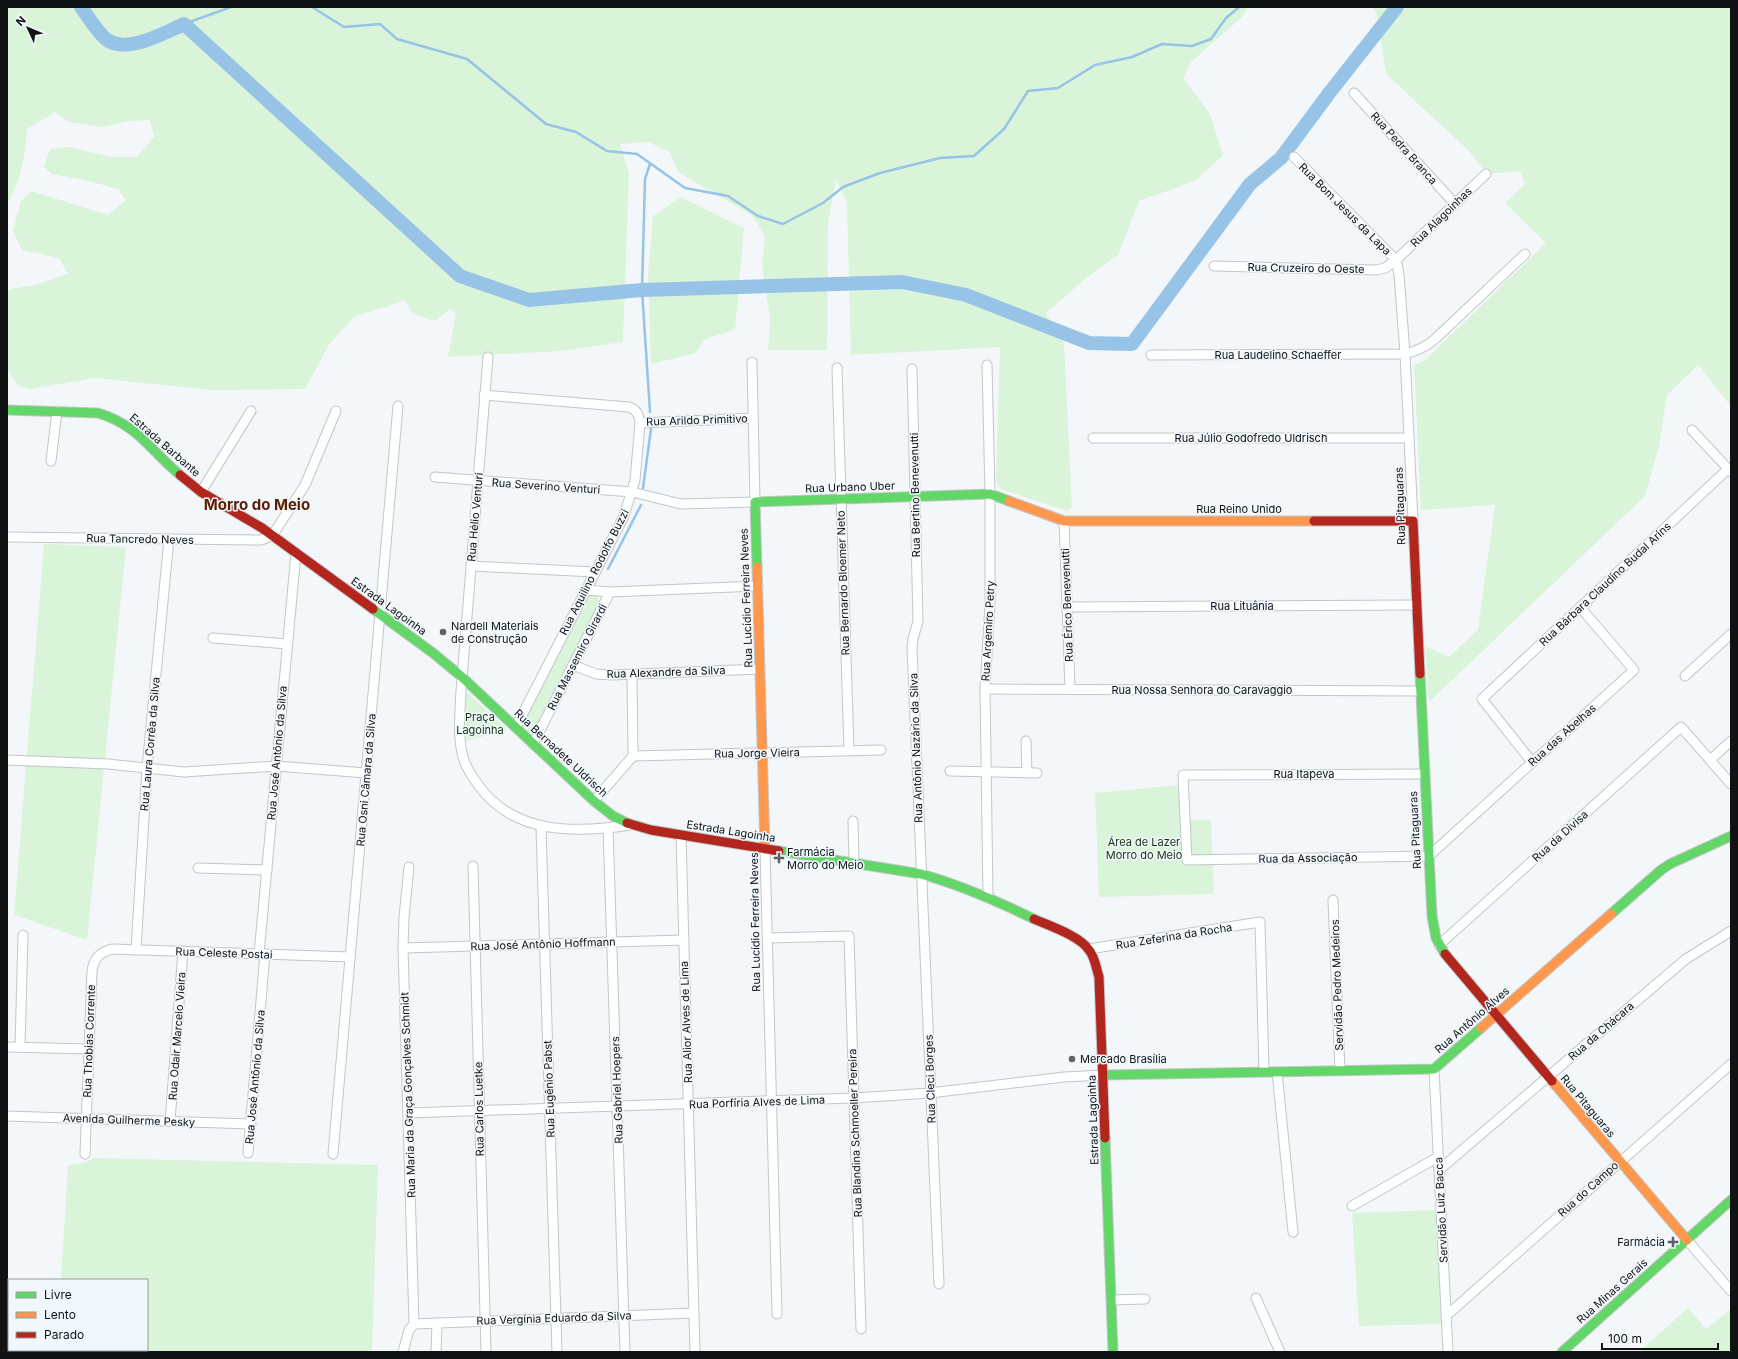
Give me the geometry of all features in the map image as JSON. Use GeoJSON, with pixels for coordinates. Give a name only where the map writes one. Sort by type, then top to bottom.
{"type":"FeatureCollection","features":[{"type":"Feature","properties":{"kind":"street","name":"Rua Pedra Branca"},"geometry":{"type":"LineString","coordinates":[[1354,93],[1455,204]]}},
{"type":"Feature","properties":{"kind":"street","name":"Rua Bom Jesus da Lapa"},"geometry":{"type":"LineString","coordinates":[[1294,157],[1396,260]]}},
{"type":"Feature","properties":{"kind":"street","name":"Rua Alagoinhas"},"geometry":{"type":"LineString","coordinates":[[1396,260],[1486,174]]}},
{"type":"Feature","properties":{"kind":"street","name":"Rua Laudelino Schaeffer"},"geometry":{"type":"LineString","coordinates":[[1151,355],[1405,354],[1419,350],[1429,344],[1525,254]]}},
{"type":"Feature","properties":{"kind":"street","name":"Rua Cruzeiro do Oeste"},"geometry":{"type":"LineString","coordinates":[[1214,266],[1376,270],[1385,268],[1396,260]]}},
{"type":"Feature","properties":{"kind":"street","name":"Rua Pitaguaras"},"geometry":{"type":"LineString","coordinates":[[1396,260],[1399,274],[1410,438],[1424,774],[1434,931],[1439,945],[1448,959],[1731,1291]]}},
{"type":"Feature","properties":{"kind":"street","name":"Rua Hélio Venturi"},"geometry":{"type":"LineString","coordinates":[[462,677],[488,357]]}},
{"type":"Feature","properties":{"kind":"street","name":"Rua Lucídio Ferreira Neves"},"geometry":{"type":"LineString","coordinates":[[752,362],[777,1314]]}},
{"type":"Feature","properties":{"kind":"street","name":"Rua Argemiro Petry"},"geometry":{"type":"LineString","coordinates":[[987,365],[990,494],[990,603],[985,689],[988,897]]}},
{"type":"Feature","properties":{"kind":"street","name":"Rua Bernardo Bloemer Neto"},"geometry":{"type":"LineString","coordinates":[[837,368],[849,750]]}},
{"type":"Feature","properties":{"kind":"street","name":"Rua Bertino Benevenutti"},"geometry":{"type":"LineString","coordinates":[[912,369],[918,622]]}},
{"type":"Feature","properties":{"kind":"street","name":"Rua Aquilino Rodolfo Buzzi"},"geometry":{"type":"LineString","coordinates":[[484,395],[634,409],[638,414],[640,423],[637,463],[632,492],[624,516],[516,728]]}},
{"type":"Feature","properties":{"kind":"street","name":"Rua Osni Câmara da Silva"},"geometry":{"type":"LineString","coordinates":[[333,1154],[398,406]]}},
{"type":"Feature","properties":{"kind":"street","name":"Estrada Barbante"},"geometry":{"type":"LineString","coordinates":[[7,410],[98,413],[111,417],[125,424],[173,469],[201,492],[252,522],[272,536]]}},
{"type":"Feature","properties":{"kind":"street"},"geometry":{"type":"LineString","coordinates":[[51,461],[57,411]]}},
{"type":"Feature","properties":{"kind":"street"},"geometry":{"type":"LineString","coordinates":[[201,492],[251,411]]}},
{"type":"Feature","properties":{"kind":"street"},"geometry":{"type":"LineString","coordinates":[[272,536],[305,484],[336,411]]}},
{"type":"Feature","properties":{"kind":"street","name":"Rua Arildo Primitivo"},"geometry":{"type":"LineString","coordinates":[[640,423],[753,418]]}},
{"type":"Feature","properties":{"kind":"street"},"geometry":{"type":"LineString","coordinates":[[1692,430],[1729,471]]}},
{"type":"Feature","properties":{"kind":"street","name":"Rua Júlio Godofredo Uldrisch"},"geometry":{"type":"LineString","coordinates":[[1093,438],[1410,438]]}},
{"type":"Feature","properties":{"kind":"street","name":"Rua Bárbara Claudino Budal Arins"},"geometry":{"type":"LineString","coordinates":[[1532,762],[1482,699],[1729,471]]}},
{"type":"Feature","properties":{"kind":"street","name":"Rua Severino Venturi"},"geometry":{"type":"LineString","coordinates":[[435,477],[632,492]]}},
{"type":"Feature","properties":{"kind":"street","name":"Rua Urbano Uber"},"geometry":{"type":"LineString","coordinates":[[632,492],[681,504],[990,494],[1064,521]]}},
{"type":"Feature","properties":{"kind":"street","name":"Rua Reino Unido"},"geometry":{"type":"LineString","coordinates":[[1064,521],[1413,521]]}},
{"type":"Feature","properties":{"kind":"street","name":"Rua Érico Benevenutti"},"geometry":{"type":"LineString","coordinates":[[1064,521],[1070,689]]}},
{"type":"Feature","properties":{"kind":"street","name":"Estrada Lagoinha"},"geometry":{"type":"LineString","coordinates":[[272,536],[433,653],[462,677],[461,745],[464,761],[468,769],[488,796],[501,808],[519,819],[541,826],[568,829],[608,828],[630,825],[681,836],[765,848],[921,874],[988,897],[1066,933],[1089,949],[1094,957],[1099,977],[1104,1075],[1113,1352]]}},
{"type":"Feature","properties":{"kind":"street","name":"Rua Tancredo Neves"},"geometry":{"type":"LineString","coordinates":[[7,537],[261,540],[272,536]]}},
{"type":"Feature","properties":{"kind":"street","name":"Rua Laura Corrêa da Silva"},"geometry":{"type":"LineString","coordinates":[[136,950],[147,768],[169,539]]}},
{"type":"Feature","properties":{"kind":"street","name":"Rua José Antônio da Silva"},"geometry":{"type":"LineString","coordinates":[[248,1153],[267,870],[296,553]]}},
{"type":"Feature","properties":{"kind":"street"},"geometry":{"type":"LineString","coordinates":[[471,566],[595,572]]}},
{"type":"Feature","properties":{"kind":"street"},"geometry":{"type":"LineString","coordinates":[[586,590],[610,592],[758,586]]}},
{"type":"Feature","properties":{"kind":"street","name":"Rua Massemiro Girardi"},"geometry":{"type":"LineString","coordinates":[[533,744],[610,592]]}},
{"type":"Feature","properties":{"kind":"street","name":"Rua Lituânia"},"geometry":{"type":"LineString","coordinates":[[1068,607],[1416,605]]}},
{"type":"Feature","properties":{"kind":"street","name":"Rua das Abelhas"},"geometry":{"type":"LineString","coordinates":[[1429,856],[1634,670],[1580,607]]}},
{"type":"Feature","properties":{"kind":"street","name":"Rua Antônio Nazário da Silva"},"geometry":{"type":"LineString","coordinates":[[918,622],[912,648],[921,874]]}},
{"type":"Feature","properties":{"kind":"street"},"geometry":{"type":"LineString","coordinates":[[1685,676],[1731,634]]}},
{"type":"Feature","properties":{"kind":"street"},"geometry":{"type":"LineString","coordinates":[[213,638],[287,644]]}},
{"type":"Feature","properties":{"kind":"street","name":"Rua Alexandre da Silva"},"geometry":{"type":"LineString","coordinates":[[573,665],[596,674],[632,675],[760,669]]}},
{"type":"Feature","properties":{"kind":"street"},"geometry":{"type":"LineString","coordinates":[[594,801],[633,756],[632,675]]}},
{"type":"Feature","properties":{"kind":"street","name":"Rua Bernadete Uldrisch"},"geometry":{"type":"LineString","coordinates":[[462,677],[594,801],[613,816],[630,825]]}},
{"type":"Feature","properties":{"kind":"street","name":"Rua Nossa Senhora do Caravaggio"},"geometry":{"type":"LineString","coordinates":[[985,689],[1420,691]]}},
{"type":"Feature","properties":{"kind":"street","name":"Rua da Divisa"},"geometry":{"type":"LineString","coordinates":[[1439,945],[1681,727],[1710,760]]}},
{"type":"Feature","properties":{"kind":"street"},"geometry":{"type":"LineString","coordinates":[[1731,741],[1710,760],[1731,784]]}},
{"type":"Feature","properties":{"kind":"street"},"geometry":{"type":"LineString","coordinates":[[1026,742],[1027,773]]}},
{"type":"Feature","properties":{"kind":"street","name":"Rua Jorge Vieira"},"geometry":{"type":"LineString","coordinates":[[633,756],[882,750]]}},
{"type":"Feature","properties":{"kind":"street"},"geometry":{"type":"LineString","coordinates":[[7,760],[108,764],[196,772],[276,766],[366,773]]}},
{"type":"Feature","properties":{"kind":"street"},"geometry":{"type":"LineString","coordinates":[[950,771],[1037,773]]}},
{"type":"Feature","properties":{"kind":"street","name":"Rua Itapeva"},"geometry":{"type":"LineString","coordinates":[[1187,860],[1183,775],[1424,774]]}},
{"type":"Feature","properties":{"kind":"street"},"geometry":{"type":"LineString","coordinates":[[852,821],[854,863]]}},
{"type":"Feature","properties":{"kind":"street","name":"Rua Eugênio Pabst"},"geometry":{"type":"LineString","coordinates":[[541,826],[557,1352]]}},
{"type":"Feature","properties":{"kind":"street","name":"Rua Gabriel Hoepers"},"geometry":{"type":"LineString","coordinates":[[608,828],[625,1352]]}},
{"type":"Feature","properties":{"kind":"street","name":"Rua Alior Alves de Lima"},"geometry":{"type":"LineString","coordinates":[[681,836],[695,1352]]}},
{"type":"Feature","properties":{"kind":"street","name":"Rua Antônio Alves"},"geometry":{"type":"LineString","coordinates":[[1104,1075],[1434,1069],[1661,870],[1670,864],[1731,836]]}},
{"type":"Feature","properties":{"kind":"street","name":"Rua da Associação"},"geometry":{"type":"LineString","coordinates":[[1187,860],[1429,856]]}},
{"type":"Feature","properties":{"kind":"street","name":"Rua Carlos Luetke"},"geometry":{"type":"LineString","coordinates":[[473,866],[486,1352]]}},
{"type":"Feature","properties":{"kind":"street","name":"Rua Maria da Graça Gonçalves Schmidt"},"geometry":{"type":"LineString","coordinates":[[409,867],[404,917],[403,948],[414,1324]]}},
{"type":"Feature","properties":{"kind":"street"},"geometry":{"type":"LineString","coordinates":[[198,868],[267,870]]}},
{"type":"Feature","properties":{"kind":"street","name":"Rua Cleci Borges"},"geometry":{"type":"LineString","coordinates":[[921,874],[939,1284]]}},
{"type":"Feature","properties":{"kind":"street","name":"Servidão Pedro Medeiros"},"geometry":{"type":"LineString","coordinates":[[1333,900],[1340,1070]]}},
{"type":"Feature","properties":{"kind":"street","name":"Rua Zeferina da Rocha"},"geometry":{"type":"LineString","coordinates":[[1089,949],[1260,922],[1264,1072]]}},
{"type":"Feature","properties":{"kind":"street","name":"Rua da Chácara"},"geometry":{"type":"LineString","coordinates":[[1439,1170],[1683,961],[1731,931]]}},
{"type":"Feature","properties":{"kind":"street"},"geometry":{"type":"LineString","coordinates":[[20,1047],[23,935]]}},
{"type":"Feature","properties":{"kind":"street","name":"Rua Blandina Schmoeller Pereira"},"geometry":{"type":"LineString","coordinates":[[768,938],[849,936],[861,1329]]}},
{"type":"Feature","properties":{"kind":"street","name":"Rua José Antônio Hoffmann"},"geometry":{"type":"LineString","coordinates":[[403,948],[684,940]]}},
{"type":"Feature","properties":{"kind":"street","name":"Rua Celeste Postai"},"geometry":{"type":"LineString","coordinates":[[100,954],[112,949],[350,957]]}},
{"type":"Feature","properties":{"kind":"street","name":"Rua Odair Marcelo Vieira"},"geometry":{"type":"LineString","coordinates":[[170,1121],[183,952]]}},
{"type":"Feature","properties":{"kind":"street","name":"Rua Thobias Corrente"},"geometry":{"type":"LineString","coordinates":[[85,1154],[92,971],[94,962],[100,954]]}},
{"type":"Feature","properties":{"kind":"street"},"geometry":{"type":"LineString","coordinates":[[7,1047],[89,1049]]}},
{"type":"Feature","properties":{"kind":"street","name":"Rua do Campo"},"geometry":{"type":"LineString","coordinates":[[1446,1316],[1620,1161],[1730,1066]]}},
{"type":"Feature","properties":{"kind":"street","name":"Servidão Luiz Bacca"},"geometry":{"type":"LineString","coordinates":[[1434,1069],[1448,1352]]}},
{"type":"Feature","properties":{"kind":"street"},"geometry":{"type":"LineString","coordinates":[[1277,1072],[1293,1232]]}},
{"type":"Feature","properties":{"kind":"street","name":"Rua Porfíria Alves de Lima"},"geometry":{"type":"LineString","coordinates":[[408,1113],[772,1102],[854,1098],[930,1093],[1057,1078],[1104,1075]]}},
{"type":"Feature","properties":{"kind":"street","name":"Avenida Guilherme Pesky"},"geometry":{"type":"LineString","coordinates":[[7,1116],[251,1124]]}},
{"type":"Feature","properties":{"kind":"street"},"geometry":{"type":"LineString","coordinates":[[1352,1206],[1438,1156]]}},
{"type":"Feature","properties":{"kind":"street","name":"Rua Minas Gerais"},"geometry":{"type":"LineString","coordinates":[[1562,1352],[1731,1200]]}},
{"type":"Feature","properties":{"kind":"street"},"geometry":{"type":"LineString","coordinates":[[1256,1298],[1280,1352]]}},
{"type":"Feature","properties":{"kind":"street"},"geometry":{"type":"LineString","coordinates":[[1111,1300],[1145,1299]]}},
{"type":"Feature","properties":{"kind":"street","name":"Rua Vergínia Eduardo da Silva"},"geometry":{"type":"LineString","coordinates":[[414,1324],[694,1313]]}},
{"type":"Feature","properties":{"kind":"street"},"geometry":{"type":"LineString","coordinates":[[436,1352],[437,1323]]}},
{"type":"Feature","properties":{"kind":"street"},"geometry":{"type":"LineString","coordinates":[[403,1352],[406,1338],[414,1324]]}},
{"type":"Feature","properties":{"kind":"green space"},"geometry":{"type":"Polygon","coordinates":[[[7,7],[1248,7],[1241,18],[1191,62],[1183,78],[1210,114],[1223,155],[1195,181],[1139,201],[1118,255],[1086,278],[1046,313],[1064,343],[1072,508],[1067,511],[1001,489],[996,480],[1000,347],[851,355],[847,203],[836,179],[828,223],[827,350],[768,350],[770,318],[762,264],[765,237],[753,216],[678,172],[670,152],[648,142],[620,144],[629,173],[623,342],[561,351],[448,357],[456,313],[450,309],[435,321],[413,314],[405,300],[355,316],[330,343],[305,389],[212,390],[95,378],[30,389],[18,386],[7,369],[7,291],[35,285],[68,274],[59,258],[22,250],[13,231],[21,201],[32,191],[108,215],[126,200],[118,189],[89,181],[52,174],[44,167],[50,149],[68,147],[111,157],[137,157],[154,137],[150,120],[129,121],[101,127],[69,122],[55,112],[27,129],[19,177],[16,187],[7,204],[7,7]]]}},
{"type":"Feature","properties":{"kind":"green space"},"geometry":{"type":"Polygon","coordinates":[[[1372,7],[1731,7],[1731,406],[1698,365],[1667,395],[1659,446],[1645,496],[1429,702],[1425,646],[1449,657],[1478,630],[1495,505],[1421,510],[1414,365],[1425,360],[1546,243],[1505,203],[1525,184],[1520,171],[1487,174],[1468,150],[1386,74],[1376,11],[1372,7]]]}},
{"type":"Feature","properties":{"kind":"green space"},"geometry":{"type":"Polygon","coordinates":[[[681,197],[744,228],[735,330],[705,339],[696,353],[651,364],[648,273],[653,216],[681,197]]]}},
{"type":"Feature","properties":{"kind":"green space"},"geometry":{"type":"Polygon","coordinates":[[[44,544],[126,547],[87,940],[14,915],[44,544]]]}},
{"type":"Feature","properties":{"kind":"green space"},"geometry":{"type":"Polygon","coordinates":[[[589,597],[597,597],[600,603],[534,732],[528,731],[523,723],[589,597]]]}},
{"type":"Feature","properties":{"kind":"green space","name":"Praça Lagoinha"},"geometry":{"type":"Polygon","coordinates":[[[466,691],[507,730],[466,741],[466,691]]]}},
{"type":"Feature","properties":{"kind":"green space","name":"Área de Lazer Morro do Meio"},"geometry":{"type":"Polygon","coordinates":[[[1179,785],[1182,820],[1211,820],[1214,894],[1099,897],[1095,793],[1179,785]]]}},
{"type":"Feature","properties":{"kind":"green space"},"geometry":{"type":"Polygon","coordinates":[[[94,1158],[378,1165],[372,1352],[7,1352],[7,1321],[8,1351],[148,1351],[148,1279],[61,1279],[68,1165],[85,1163],[94,1158]]]}},
{"type":"Feature","properties":{"kind":"green space"},"geometry":{"type":"Polygon","coordinates":[[[1437,1210],[1441,1324],[1359,1326],[1352,1213],[1437,1210]]]}},
{"type":"Feature","properties":{"kind":"green space"},"geometry":{"type":"Polygon","coordinates":[[[1688,1308],[1706,1329],[1731,1309],[1731,1352],[1639,1352],[1688,1308]]]}},
{"type":"Feature","properties":{"kind":"waterway"},"geometry":{"type":"LineString","coordinates":[[81,7],[106,39],[114,43],[124,45],[145,41],[184,24],[460,276],[529,300],[642,290],[902,282],[966,295],[1089,343],[1132,344],[1250,184],[1281,158],[1330,92],[1397,7]]}},
{"type":"Feature","properties":{"kind":"waterway"},"geometry":{"type":"LineString","coordinates":[[184,24],[231,7]]}},
{"type":"Feature","properties":{"kind":"waterway"},"geometry":{"type":"LineString","coordinates":[[312,7],[344,27],[380,24],[397,39],[467,59],[546,124],[576,132],[607,151],[637,154],[685,188],[728,196],[758,216],[783,224],[823,203],[843,187],[880,173],[940,158],[974,156],[1004,129],[1028,91],[1058,88],[1095,65],[1132,57],[1162,44],[1192,46],[1211,39],[1226,18],[1239,7]]}},
{"type":"Feature","properties":{"kind":"waterway"},"geometry":{"type":"LineString","coordinates":[[650,164],[645,179],[642,290],[650,412]]}},
{"type":"Feature","properties":{"kind":"waterway"},"geometry":{"type":"LineString","coordinates":[[643,488],[651,429]]}},
{"type":"Feature","properties":{"kind":"waterway"},"geometry":{"type":"LineString","coordinates":[[608,569],[641,505]]}},
{"type":"Feature","properties":{"kind":"traffic: fast"},"geometry":{"type":"LineString","coordinates":[[7,410],[98,413],[112,418],[134,431],[180,475]]}},
{"type":"Feature","properties":{"kind":"traffic: fast"},"geometry":{"type":"LineString","coordinates":[[757,567],[755,502],[990,494],[1009,501]]}},
{"type":"Feature","properties":{"kind":"traffic: fast"},"geometry":{"type":"LineString","coordinates":[[373,609],[433,653],[462,677],[594,801],[613,816],[627,823]]}},
{"type":"Feature","properties":{"kind":"traffic: fast"},"geometry":{"type":"LineString","coordinates":[[1420,674],[1432,916],[1436,938],[1445,954]]}},
{"type":"Feature","properties":{"kind":"traffic: fast"},"geometry":{"type":"LineString","coordinates":[[1611,914],[1661,870],[1670,864],[1731,836]]}},
{"type":"Feature","properties":{"kind":"traffic: fast"},"geometry":{"type":"LineString","coordinates":[[779,851],[921,874],[979,894],[1034,919]]}},
{"type":"Feature","properties":{"kind":"traffic: fast"},"geometry":{"type":"LineString","coordinates":[[1104,1075],[1434,1069],[1481,1028]]}},
{"type":"Feature","properties":{"kind":"traffic: fast"},"geometry":{"type":"LineString","coordinates":[[1105,1138],[1113,1352]]}},
{"type":"Feature","properties":{"kind":"traffic: fast"},"geometry":{"type":"LineString","coordinates":[[1562,1352],[1731,1200]]}},
{"type":"Feature","properties":{"kind":"traffic: slow"},"geometry":{"type":"LineString","coordinates":[[1009,501],[1064,521],[1314,521]]}},
{"type":"Feature","properties":{"kind":"traffic: slow"},"geometry":{"type":"LineString","coordinates":[[757,567],[765,849]]}},
{"type":"Feature","properties":{"kind":"traffic: slow"},"geometry":{"type":"LineString","coordinates":[[1481,1028],[1611,914]]}},
{"type":"Feature","properties":{"kind":"traffic: slow"},"geometry":{"type":"LineString","coordinates":[[1552,1081],[1687,1240]]}},
{"type":"Feature","properties":{"kind":"traffic: jam"},"geometry":{"type":"LineString","coordinates":[[180,475],[201,492],[262,528],[373,609]]}},
{"type":"Feature","properties":{"kind":"traffic: jam"},"geometry":{"type":"LineString","coordinates":[[1314,521],[1413,521],[1420,674]]}},
{"type":"Feature","properties":{"kind":"traffic: jam"},"geometry":{"type":"LineString","coordinates":[[627,823],[651,830],[779,851]]}},
{"type":"Feature","properties":{"kind":"traffic: jam"},"geometry":{"type":"LineString","coordinates":[[1034,919],[1079,940],[1089,950],[1094,959],[1099,977],[1105,1138]]}},
{"type":"Feature","properties":{"kind":"traffic: jam"},"geometry":{"type":"LineString","coordinates":[[1445,954],[1552,1081]]}},
{"type":"Feature","properties":{"kind":"place","name":"Nardell Materiais de Construção"},"geometry":{"type":"Point","coordinates":[443,632]}},
{"type":"Feature","properties":{"kind":"place","name":"Farmácia Morro do Meio"},"geometry":{"type":"Point","coordinates":[779,858]}},
{"type":"Feature","properties":{"kind":"place","name":"Mercado Brasília"},"geometry":{"type":"Point","coordinates":[1072,1059]}},
{"type":"Feature","properties":{"kind":"place","name":"Farmácia"},"geometry":{"type":"Point","coordinates":[1673,1242]}},
{"type":"Feature","properties":{"kind":"district","name":"Morro do Meio"},"geometry":{"type":"Point","coordinates":[257,504]}}]}
